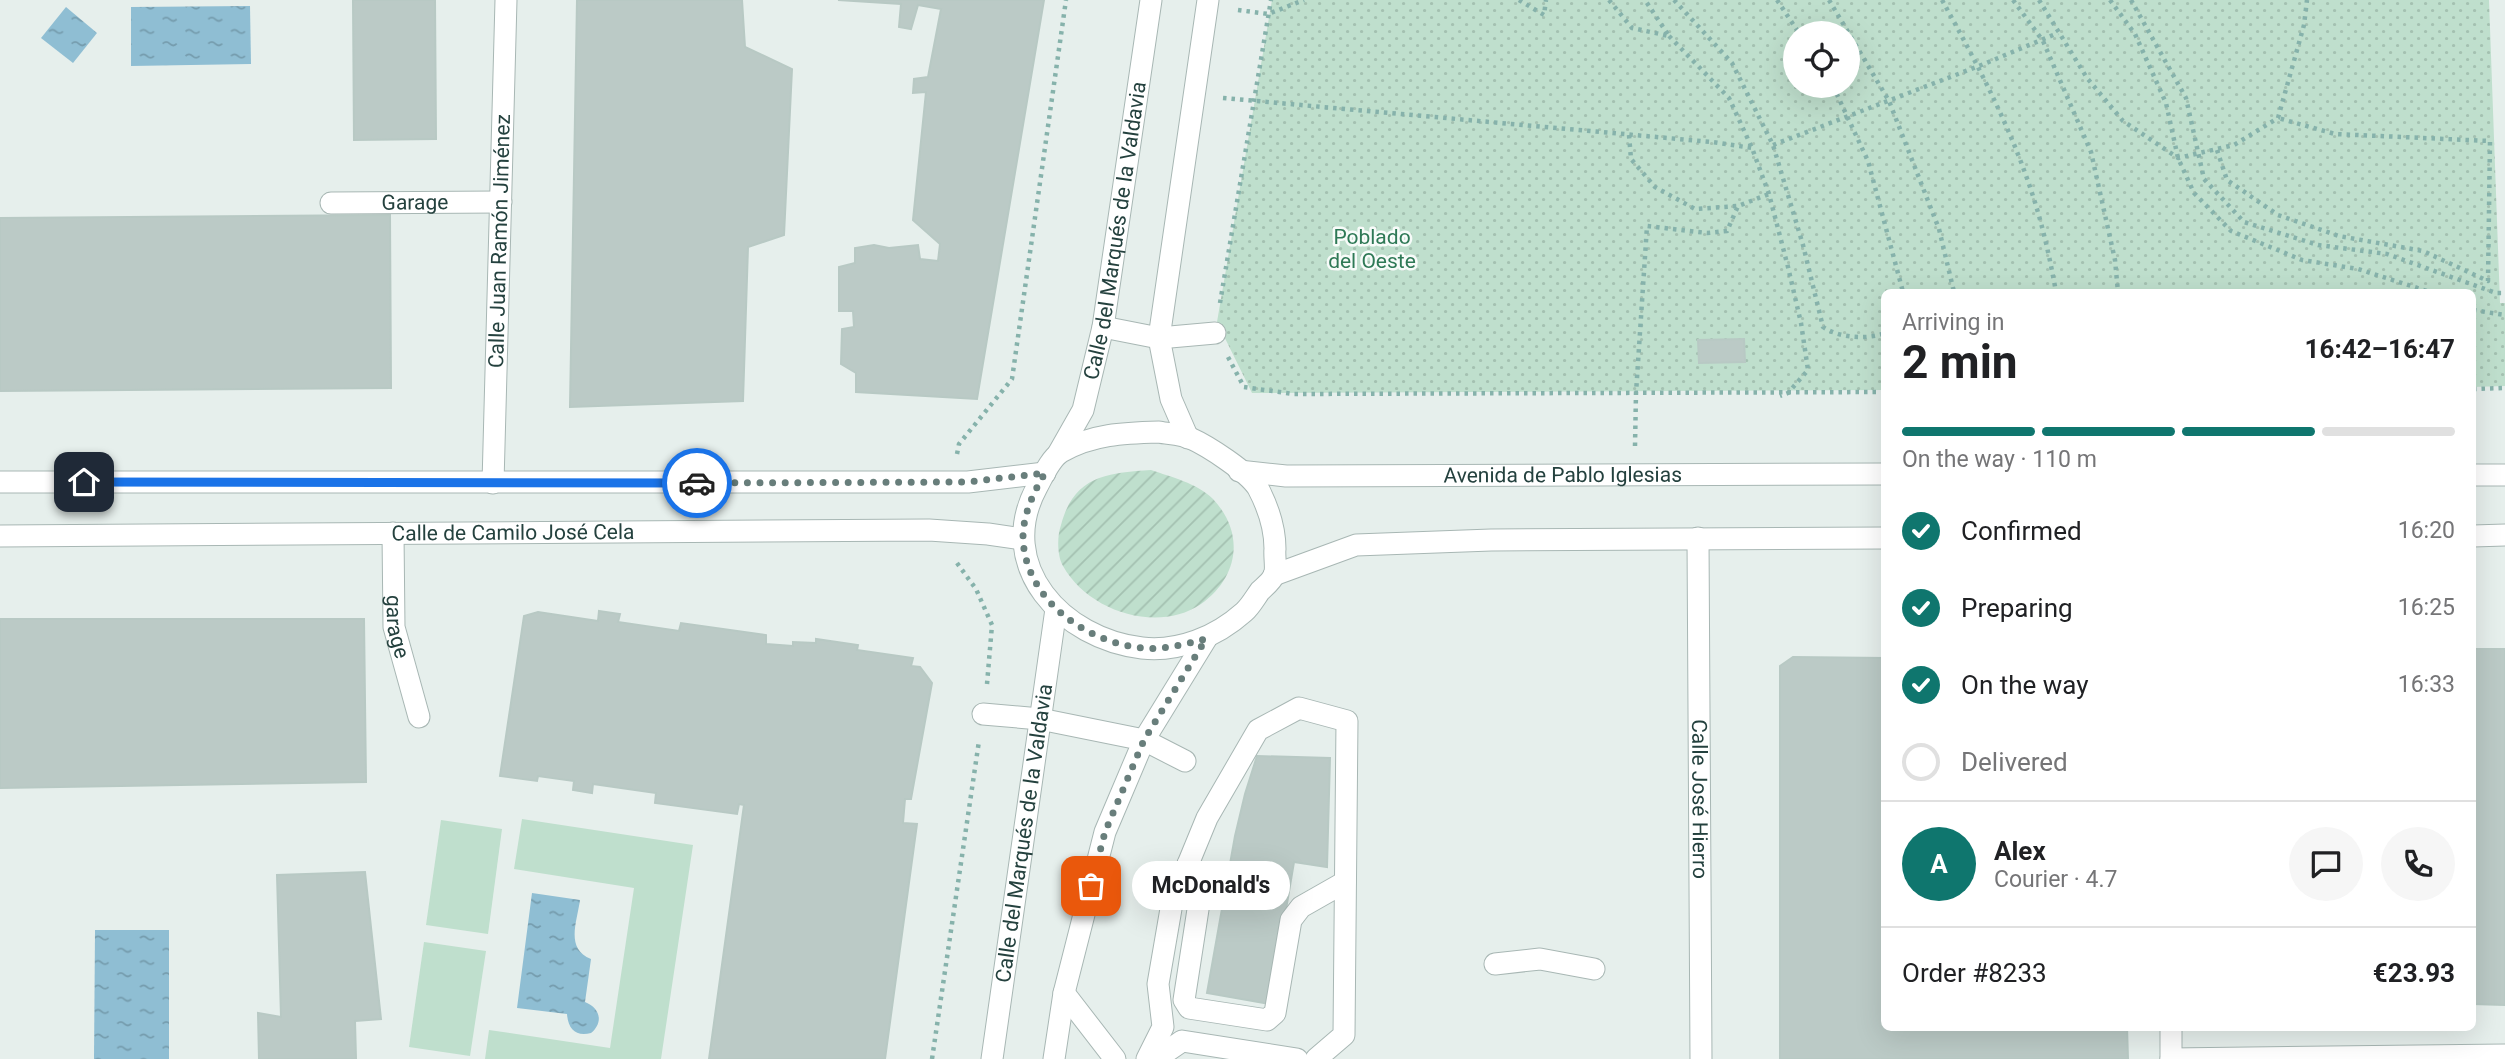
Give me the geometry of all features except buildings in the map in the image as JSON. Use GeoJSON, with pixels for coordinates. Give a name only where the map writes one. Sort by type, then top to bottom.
{"type":"FeatureCollection","features":[{"type":"Feature","properties":{"kind":"street","name":"Calle Juan Ramón Jiménez"},"geometry":{"type":"LineString","coordinates":[[493,483],[506,0]]}},
{"type":"Feature","properties":{"kind":"street","name":"Calle del Marqués de la Valdavia"},"geometry":{"type":"LineString","coordinates":[[1058,454],[1083,410],[1103,327],[1151,0]]}},
{"type":"Feature","properties":{"kind":"street"},"geometry":{"type":"LineString","coordinates":[[1188,438],[1171,399],[1159,338],[1208,3]]}},
{"type":"Feature","properties":{"kind":"street","name":"Garage"},"geometry":{"type":"LineString","coordinates":[[331,203],[500,202]]}},
{"type":"Feature","properties":{"kind":"street"},"geometry":{"type":"LineString","coordinates":[[1103,327],[1159,338],[1215,333]]}},
{"type":"Feature","properties":{"kind":"street"},"geometry":{"type":"LineString","coordinates":[[1274,575],[1275,530],[1257,487],[1223,457],[1188,438],[1158,432],[1113,433],[1091,439],[1058,454],[1033,495],[1026,516],[1023,539],[1028,563],[1034,578],[1056,609],[1074,624],[1098,637],[1143,648],[1167,647],[1206,639],[1245,612],[1274,575],[1356,545],[1491,540],[1881,538]]}},
{"type":"Feature","properties":{"kind":"street","name":"Avenida de Pablo Iglesias"},"geometry":{"type":"LineString","coordinates":[[1239,471],[1286,476],[1881,474]]}},
{"type":"Feature","properties":{"kind":"street"},"geometry":{"type":"LineString","coordinates":[[0,482],[951,482],[1045,473]]}},
{"type":"Feature","properties":{"kind":"street"},"geometry":{"type":"LineString","coordinates":[[2476,475],[2505,475]]}},
{"type":"Feature","properties":{"kind":"street","name":"Calle de Camilo José Cela"},"geometry":{"type":"LineString","coordinates":[[0,536],[952,532],[1023,539]]}},
{"type":"Feature","properties":{"kind":"street","name":"garage"},"geometry":{"type":"LineString","coordinates":[[393,533],[394,627],[419,717]]}},
{"type":"Feature","properties":{"kind":"street"},"geometry":{"type":"LineString","coordinates":[[2476,536],[2505,535]]}},
{"type":"Feature","properties":{"kind":"street","name":"Calle José Hierro"},"geometry":{"type":"LineString","coordinates":[[1698,538],[1702,1059]]}},
{"type":"Feature","properties":{"kind":"street","name":"Calle del Marqués de la Valdavia"},"geometry":{"type":"LineString","coordinates":[[992,1059],[1056,609]]}},
{"type":"Feature","properties":{"kind":"street"},"geometry":{"type":"LineString","coordinates":[[1054,1059],[1064,993],[1105,832],[1144,740],[1206,639]]}},
{"type":"Feature","properties":{"kind":"street"},"geometry":{"type":"LineString","coordinates":[[1147,1059],[1163,1027],[1158,984],[1172,903],[1207,818],[1258,730],[1299,708],[1347,721],[1344,1035],[1316,1059]]}},
{"type":"Feature","properties":{"kind":"street"},"geometry":{"type":"LineString","coordinates":[[983,714],[1040,719],[1144,740],[1185,761]]}},
{"type":"Feature","properties":{"kind":"street"},"geometry":{"type":"LineString","coordinates":[[1188,864],[1199,903],[1184,1000],[1189,1009],[1267,1020],[1275,1013],[1290,920],[1301,907],[1345,882]]}},
{"type":"Feature","properties":{"kind":"street"},"geometry":{"type":"LineString","coordinates":[[1495,964],[1540,959],[1594,969]]}},
{"type":"Feature","properties":{"kind":"street"},"geometry":{"type":"LineString","coordinates":[[1064,993],[1115,1059]]}},
{"type":"Feature","properties":{"kind":"street"},"geometry":{"type":"LineString","coordinates":[[2171,1031],[2171,1059],[2505,1055]]}},
{"type":"Feature","properties":{"kind":"street"},"geometry":{"type":"LineString","coordinates":[[1156,1059],[1182,1041],[1297,1059]]}},
{"type":"Feature","properties":{"kind":"path"},"geometry":{"type":"LineString","coordinates":[[951,482],[959,444],[1012,379],[1066,0]]}},
{"type":"Feature","properties":{"kind":"path"},"geometry":{"type":"LineString","coordinates":[[1270,0],[1215,333],[1244,387],[1293,394],[1881,392]]}},
{"type":"Feature","properties":{"kind":"path"},"geometry":{"type":"LineString","coordinates":[[1208,3],[1268,14],[1304,0]]}},
{"type":"Feature","properties":{"kind":"path"},"geometry":{"type":"LineString","coordinates":[[1519,0],[1544,15],[1546,0]]}},
{"type":"Feature","properties":{"kind":"path"},"geometry":{"type":"LineString","coordinates":[[1609,0],[1632,28],[1669,36]]}},
{"type":"Feature","properties":{"kind":"path"},"geometry":{"type":"LineString","coordinates":[[1645,0],[1669,36],[1729,98],[1769,194],[1801,323],[1808,370],[1788,393],[1780,396]]}},
{"type":"Feature","properties":{"kind":"path"},"geometry":{"type":"LineString","coordinates":[[1674,0],[1732,62],[1773,145],[1803,245],[1823,327],[1833,335],[1875,337],[1881,335]]}},
{"type":"Feature","properties":{"kind":"path"},"geometry":{"type":"LineString","coordinates":[[1777,0],[1791,21]]}},
{"type":"Feature","properties":{"kind":"path"},"geometry":{"type":"LineString","coordinates":[[1829,0],[1889,101],[1939,229],[1953,289]]}},
{"type":"Feature","properties":{"kind":"path"},"geometry":{"type":"LineString","coordinates":[[1942,0],[1979,66],[2007,128],[2037,208],[2055,289]]}},
{"type":"Feature","properties":{"kind":"path"},"geometry":{"type":"LineString","coordinates":[[2013,0],[2043,41],[2091,152],[2115,260],[2118,289]]}},
{"type":"Feature","properties":{"kind":"path"},"geometry":{"type":"LineString","coordinates":[[2039,0],[2087,78],[2123,121],[2178,158],[2234,145],[2278,118],[2304,25],[2307,0]]}},
{"type":"Feature","properties":{"kind":"path"},"geometry":{"type":"LineString","coordinates":[[2110,0],[2135,34],[2166,103],[2178,158],[2194,193],[2231,231],[2302,260],[2358,269],[2421,289]]}},
{"type":"Feature","properties":{"kind":"path"},"geometry":{"type":"LineString","coordinates":[[2131,0],[2186,98],[2204,179],[2244,222],[2318,245],[2387,254],[2497,293],[2505,293]]}},
{"type":"Feature","properties":{"kind":"path"},"geometry":{"type":"LineString","coordinates":[[1773,145],[2058,33]]}},
{"type":"Feature","properties":{"kind":"path"},"geometry":{"type":"LineString","coordinates":[[1194,95],[1752,148]]}},
{"type":"Feature","properties":{"kind":"path"},"geometry":{"type":"LineString","coordinates":[[1839,98],[1868,161],[1902,289]]}},
{"type":"Feature","properties":{"kind":"path"},"geometry":{"type":"LineString","coordinates":[[2217,150],[2227,180],[2278,215],[2339,236],[2423,251],[2488,281],[2490,141],[2335,134],[2278,118]]}},
{"type":"Feature","properties":{"kind":"path"},"geometry":{"type":"LineString","coordinates":[[1629,135],[1631,159],[1655,187],[1695,209],[1738,206],[1769,194]]}},
{"type":"Feature","properties":{"kind":"path"},"geometry":{"type":"LineString","coordinates":[[1634,475],[1636,393],[1647,226],[1707,233],[1727,231],[1738,206]]}},
{"type":"Feature","properties":{"kind":"path"},"geometry":{"type":"LineString","coordinates":[[2476,310],[2505,315]]}},
{"type":"Feature","properties":{"kind":"path"},"geometry":{"type":"LineString","coordinates":[[2476,389],[2505,388]]}},
{"type":"Feature","properties":{"kind":"path"},"geometry":{"type":"LineString","coordinates":[[932,1059],[983,714],[992,625],[976,589],[954,559],[952,532]]}},
{"type":"Feature","properties":{"kind":"green space","name":"Poblado del Oeste"},"geometry":{"type":"Polygon","coordinates":[[[1272,0],[2489,0],[2500,303],[2505,303],[2505,386],[2476,387],[2476,289],[1881,289],[1881,390],[1252,393],[1217,322],[1272,0]]]}},
{"type":"Feature","properties":{"kind":"green space"},"geometry":{"type":"Polygon","coordinates":[[[1151,470],[1184,481],[1207,493],[1223,512],[1233,540],[1230,568],[1214,593],[1201,604],[1183,613],[1164,617],[1145,617],[1106,606],[1074,582],[1061,562],[1059,552],[1058,540],[1067,509],[1083,487],[1106,476],[1151,470]]]}},
{"type":"Feature","properties":{"kind":"green space"},"geometry":{"type":"Polygon","coordinates":[[[522,819],[693,845],[661,1059],[485,1059],[489,1030],[610,1048],[634,888],[514,869],[522,819]]]}},
{"type":"Feature","properties":{"kind":"green space"},"geometry":{"type":"Polygon","coordinates":[[[441,820],[502,829],[488,934],[426,925],[441,820]]]}},
{"type":"Feature","properties":{"kind":"green space"},"geometry":{"type":"Polygon","coordinates":[[[424,942],[486,951],[470,1056],[409,1047],[424,942]]]}},
{"type":"Feature","properties":{"kind":"water"},"geometry":{"type":"Polygon","coordinates":[[[250,6],[251,64],[131,66],[131,7],[250,6]]]}},
{"type":"Feature","properties":{"kind":"water"},"geometry":{"type":"Polygon","coordinates":[[[66,7],[97,33],[73,63],[41,38],[66,7]]]}},
{"type":"Feature","properties":{"kind":"water"},"geometry":{"type":"Polygon","coordinates":[[[532,893],[580,900],[575,942],[578,949],[591,959],[585,1002],[594,1008],[599,1020],[591,1033],[581,1034],[574,1031],[567,1014],[517,1008],[532,893]]]}},
{"type":"Feature","properties":{"kind":"water"},"geometry":{"type":"Polygon","coordinates":[[[95,930],[169,930],[169,1059],[94,1059],[95,930]]]}},
{"type":"Feature","properties":{"kind":"way so far"},"geometry":{"type":"LineString","coordinates":[[697,483],[968,482],[1045,473],[1026,516],[1023,539],[1034,578],[1056,609],[1074,624],[1098,637],[1122,644],[1143,648],[1167,647],[1206,639],[1181,684],[1144,740],[1105,832],[1091,886]]}},
{"type":"Feature","properties":{"kind":"place","name":"McDonald's"},"geometry":{"type":"Point","coordinates":[1091,886]}},
{"type":"Feature","properties":{"kind":"route"},"geometry":{"type":"LineString","coordinates":[[84,482],[697,483]]}}]}
